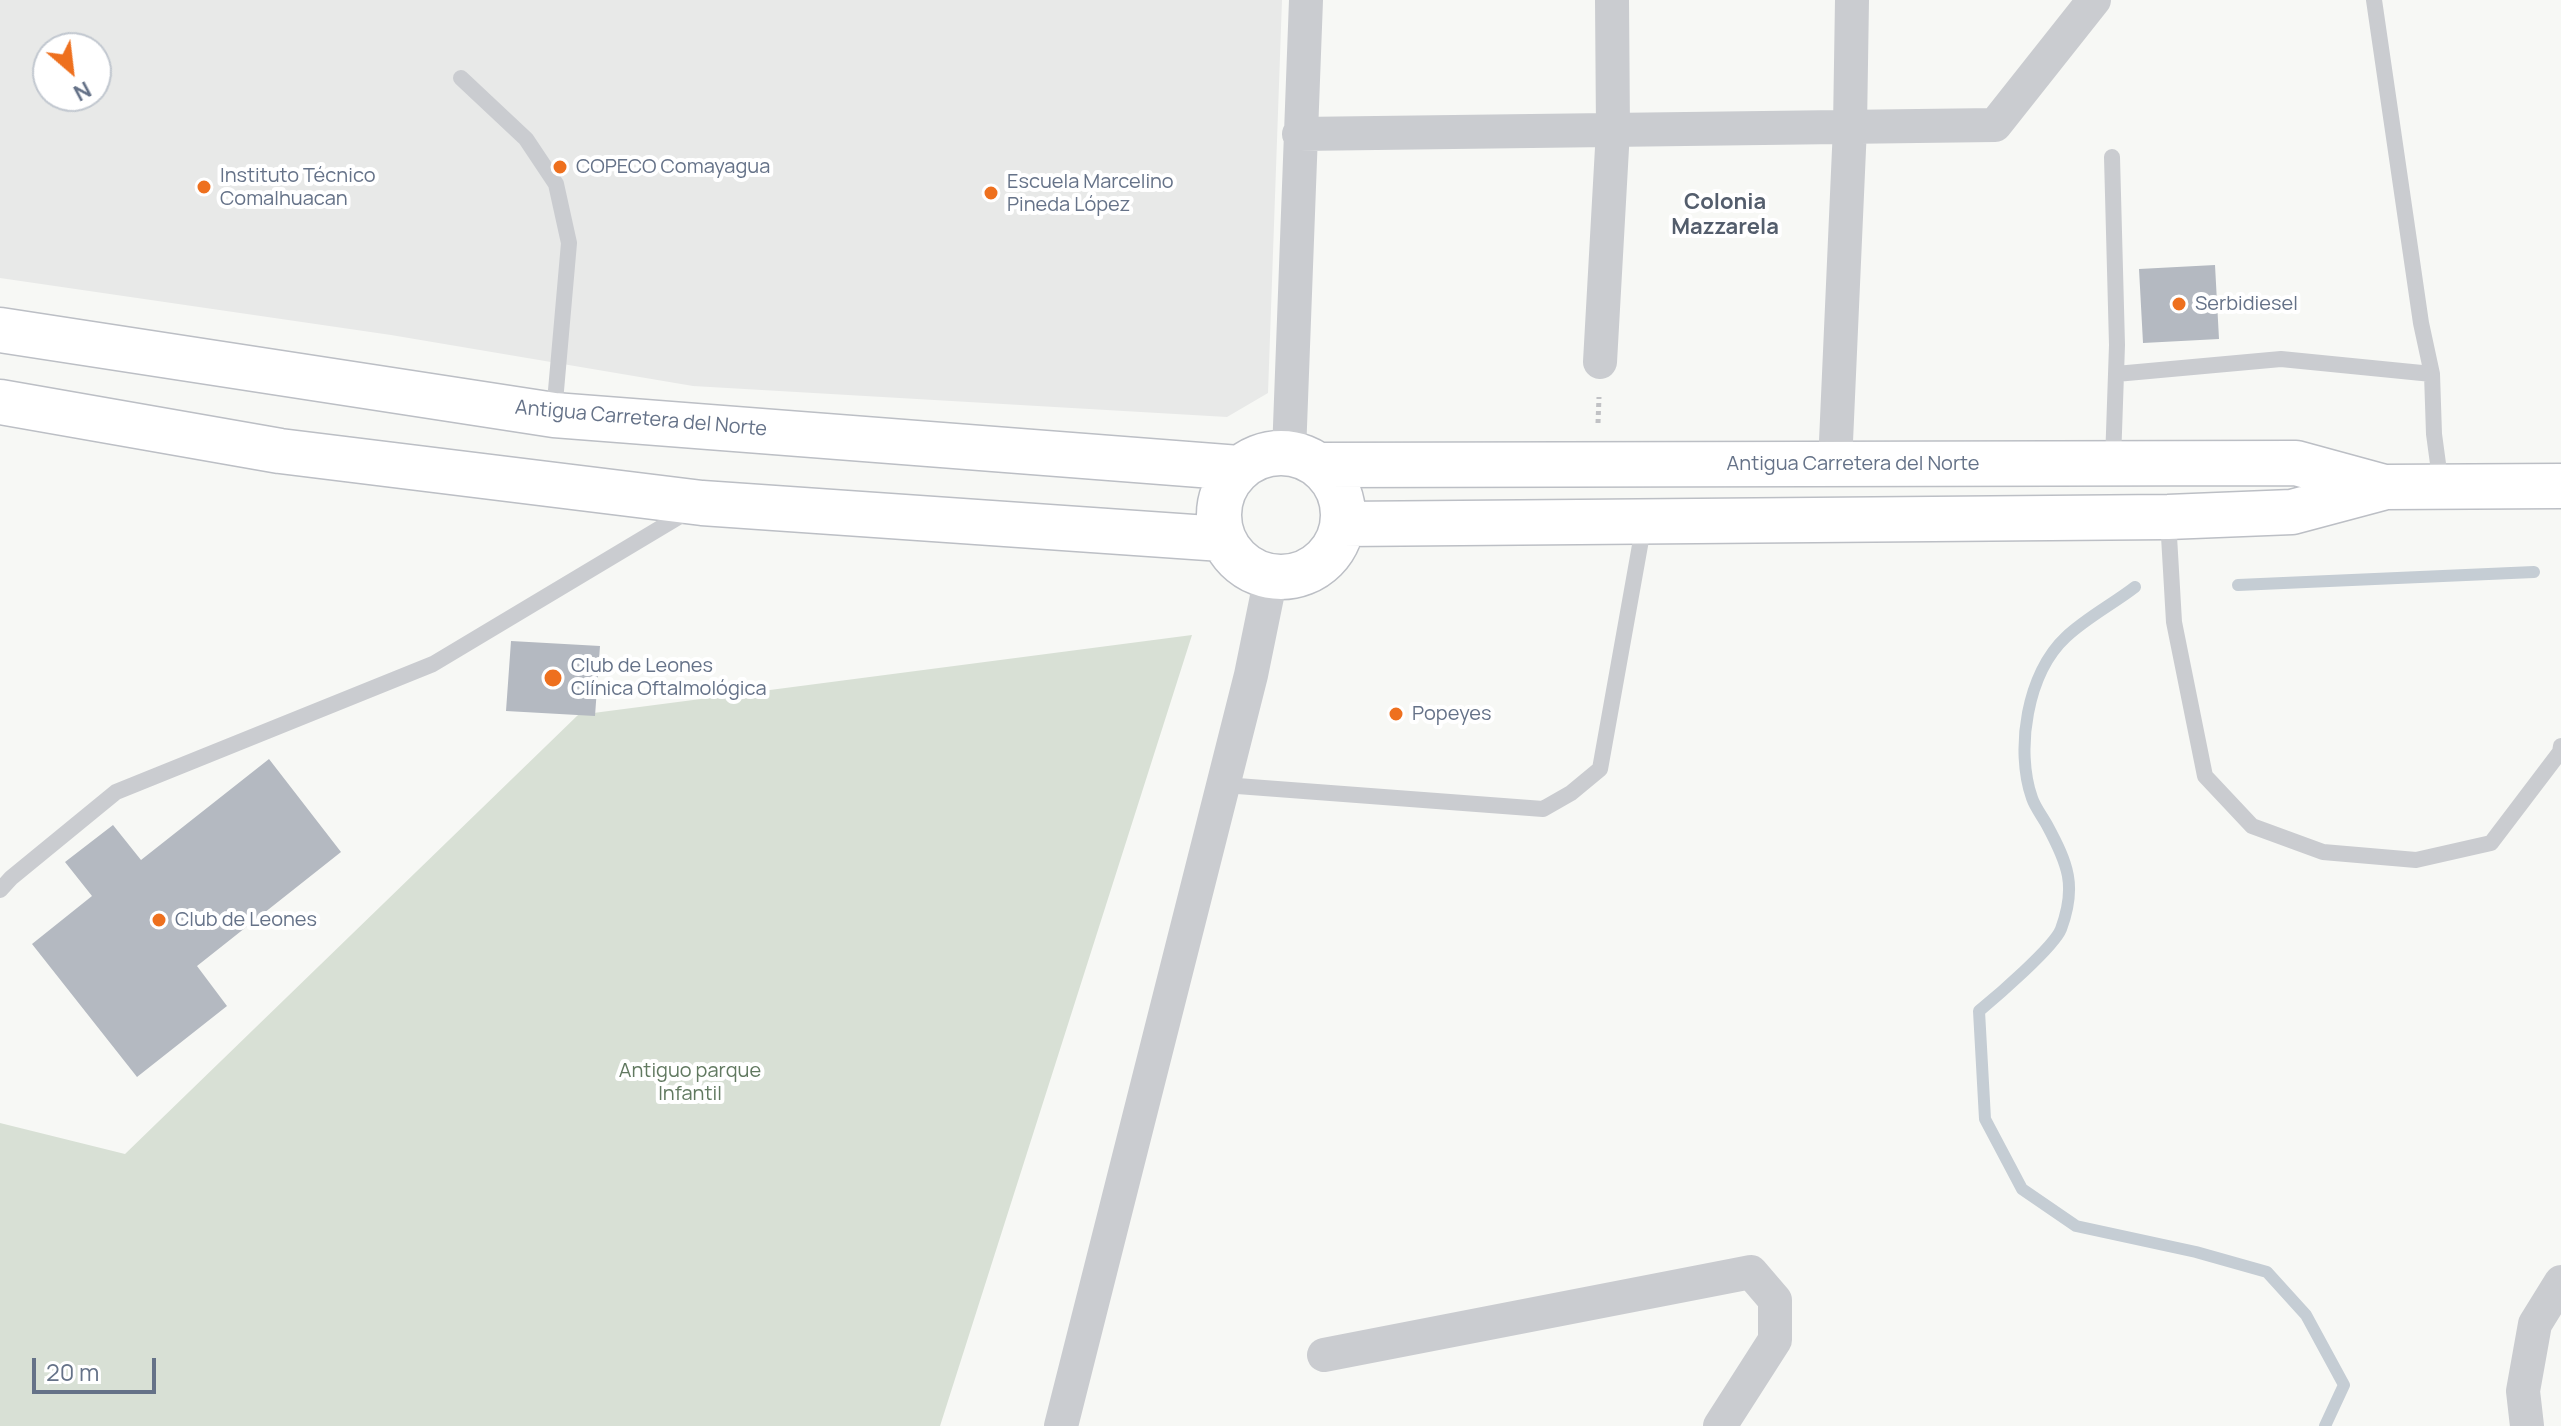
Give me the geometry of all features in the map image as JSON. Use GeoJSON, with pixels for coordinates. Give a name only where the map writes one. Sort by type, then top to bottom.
{"type":"FeatureCollection","features":[{"type":"Feature","properties":{"kind":"main road","name":"Antigua Carretera del Norte"},"geometry":{"type":"LineString","coordinates":[[0,330],[554,415],[1239,468]]}},
{"type":"Feature","properties":{"kind":"main road"},"geometry":{"type":"LineString","coordinates":[[0,402],[280,451],[702,503],[1222,539]]}},
{"type":"Feature","properties":{"kind":"main road"},"geometry":{"type":"LineString","coordinates":[[1271,453],[1304,459],[1339,491],[1343,524],[1337,543],[1326,559],[1300,574],[1271,577],[1250,570],[1234,557],[1222,539],[1218,518],[1220,498],[1227,482],[1239,468],[1254,458],[1271,453]]}},
{"type":"Feature","properties":{"kind":"main road","name":"Antigua Carretera del Norte"},"geometry":{"type":"LineString","coordinates":[[1304,459],[1596,464],[2296,463],[2384,487],[2561,486]]}},
{"type":"Feature","properties":{"kind":"main road","name":"Antigua Carretera del Norte"},"geometry":{"type":"LineString","coordinates":[[1343,524],[2168,517],[2292,512],[2384,487]]}},
{"type":"Feature","properties":{"kind":"street"},"geometry":{"type":"LineString","coordinates":[[1304,459],[1299,134],[1306,0]]}},
{"type":"Feature","properties":{"kind":"street"},"geometry":{"type":"LineString","coordinates":[[1600,362],[1613,130],[1612,0]]}},
{"type":"Feature","properties":{"kind":"street"},"geometry":{"type":"LineString","coordinates":[[1835,464],[1850,127],[1852,0]]}},
{"type":"Feature","properties":{"kind":"street"},"geometry":{"type":"LineString","coordinates":[[1299,134],[1995,125],[2094,0]]}},
{"type":"Feature","properties":{"kind":"street"},"geometry":{"type":"LineString","coordinates":[[1061,1426],[1224,785],[1271,577]]}},
{"type":"Feature","properties":{"kind":"street"},"geometry":{"type":"LineString","coordinates":[[1324,1355],[1751,1272],[1775,1300],[1775,1340],[1720,1426]]}},
{"type":"Feature","properties":{"kind":"street"},"geometry":{"type":"LineString","coordinates":[[2527,1426],[2523,1391],[2535,1324],[2561,1282]]}},
{"type":"Feature","properties":{"kind":"lane"},"geometry":{"type":"LineString","coordinates":[[2374,0],[2421,323],[2432,374],[2434,434],[2441,488]]}},
{"type":"Feature","properties":{"kind":"lane"},"geometry":{"type":"LineString","coordinates":[[461,78],[526,139],[556,184],[569,243],[554,415]]}},
{"type":"Feature","properties":{"kind":"lane"},"geometry":{"type":"LineString","coordinates":[[2112,157],[2116,374],[2113,463]]}},
{"type":"Feature","properties":{"kind":"lane"},"geometry":{"type":"LineString","coordinates":[[2116,374],[2281,359],[2432,374]]}},
{"type":"Feature","properties":{"kind":"lane"},"geometry":{"type":"LineString","coordinates":[[0,890],[116,792],[433,664],[702,503]]}},
{"type":"Feature","properties":{"kind":"lane"},"geometry":{"type":"LineString","coordinates":[[2168,517],[2174,622],[2205,776],[2252,826],[2323,852],[2416,860],[2491,843],[2560,752],[2561,746]]}},
{"type":"Feature","properties":{"kind":"lane"},"geometry":{"type":"LineString","coordinates":[[1224,785],[1543,809],[1571,793],[1600,769],[1644,521]]}},
{"type":"Feature","properties":{"kind":"path"},"geometry":{"type":"LineString","coordinates":[[1596,464],[1600,362]]}},
{"type":"Feature","properties":{"kind":"shaded area"},"geometry":{"type":"Polygon","coordinates":[[[0,0],[1282,0],[1268,393],[1227,417],[693,386],[391,335],[0,278],[0,0]]]}},
{"type":"Feature","properties":{"kind":"green space","name":"Antiguo parque Infantil"},"geometry":{"type":"Polygon","coordinates":[[[1192,635],[940,1426],[0,1426],[0,1123],[125,1154],[578,715],[1192,635]]]}},
{"type":"Feature","properties":{"kind":"building","name":"Serbidiesel"},"geometry":{"type":"Polygon","coordinates":[[[2215,265],[2219,339],[2143,343],[2139,269],[2215,265]]]}},
{"type":"Feature","properties":{"kind":"building","name":"Club de Leones Clínica Oftalmológica"},"geometry":{"type":"Polygon","coordinates":[[[511,641],[600,646],[595,716],[506,711],[511,641]]]}},
{"type":"Feature","properties":{"kind":"building","name":"Club de Leones"},"geometry":{"type":"Polygon","coordinates":[[[269,759],[341,852],[197,966],[227,1006],[137,1077],[32,944],[92,896],[65,862],[113,825],[141,860],[269,759]]]}},
{"type":"Feature","properties":{"kind":"waterway"},"geometry":{"type":"LineString","coordinates":[[2238,585],[2534,572]]}},
{"type":"Feature","properties":{"kind":"waterway"},"geometry":{"type":"LineString","coordinates":[[2135,587],[2066,637],[2053,652],[2034,691],[2025,735],[2027,779],[2033,801],[2065,864],[2069,900],[2061,929],[2048,947],[1979,1011],[1985,1119],[2022,1189],[2076,1226],[2196,1252],[2267,1272],[2306,1315],[2344,1385],[2325,1426]]}},
{"type":"Feature","properties":{"kind":"place","name":"COPECO Comayagua"},"geometry":{"type":"Point","coordinates":[560,167]}},
{"type":"Feature","properties":{"kind":"place","name":"Instituto Técnico Comalhuacan"},"geometry":{"type":"Point","coordinates":[204,187]}},
{"type":"Feature","properties":{"kind":"place","name":"Escuela Marcelino Pineda López"},"geometry":{"type":"Point","coordinates":[991,193]}},
{"type":"Feature","properties":{"kind":"place","name":"Serbidiesel"},"geometry":{"type":"Point","coordinates":[2179,304]}},
{"type":"Feature","properties":{"kind":"place","name":"Club de Leones Clínica Oftalmológica"},"geometry":{"type":"Point","coordinates":[553,678]}},
{"type":"Feature","properties":{"kind":"place","name":"Popeyes"},"geometry":{"type":"Point","coordinates":[1396,714]}},
{"type":"Feature","properties":{"kind":"place","name":"Club de Leones"},"geometry":{"type":"Point","coordinates":[159,920]}},
{"type":"Feature","properties":{"kind":"district","name":"Colonia Mazzarela"},"geometry":{"type":"Point","coordinates":[1725,216]}}]}
